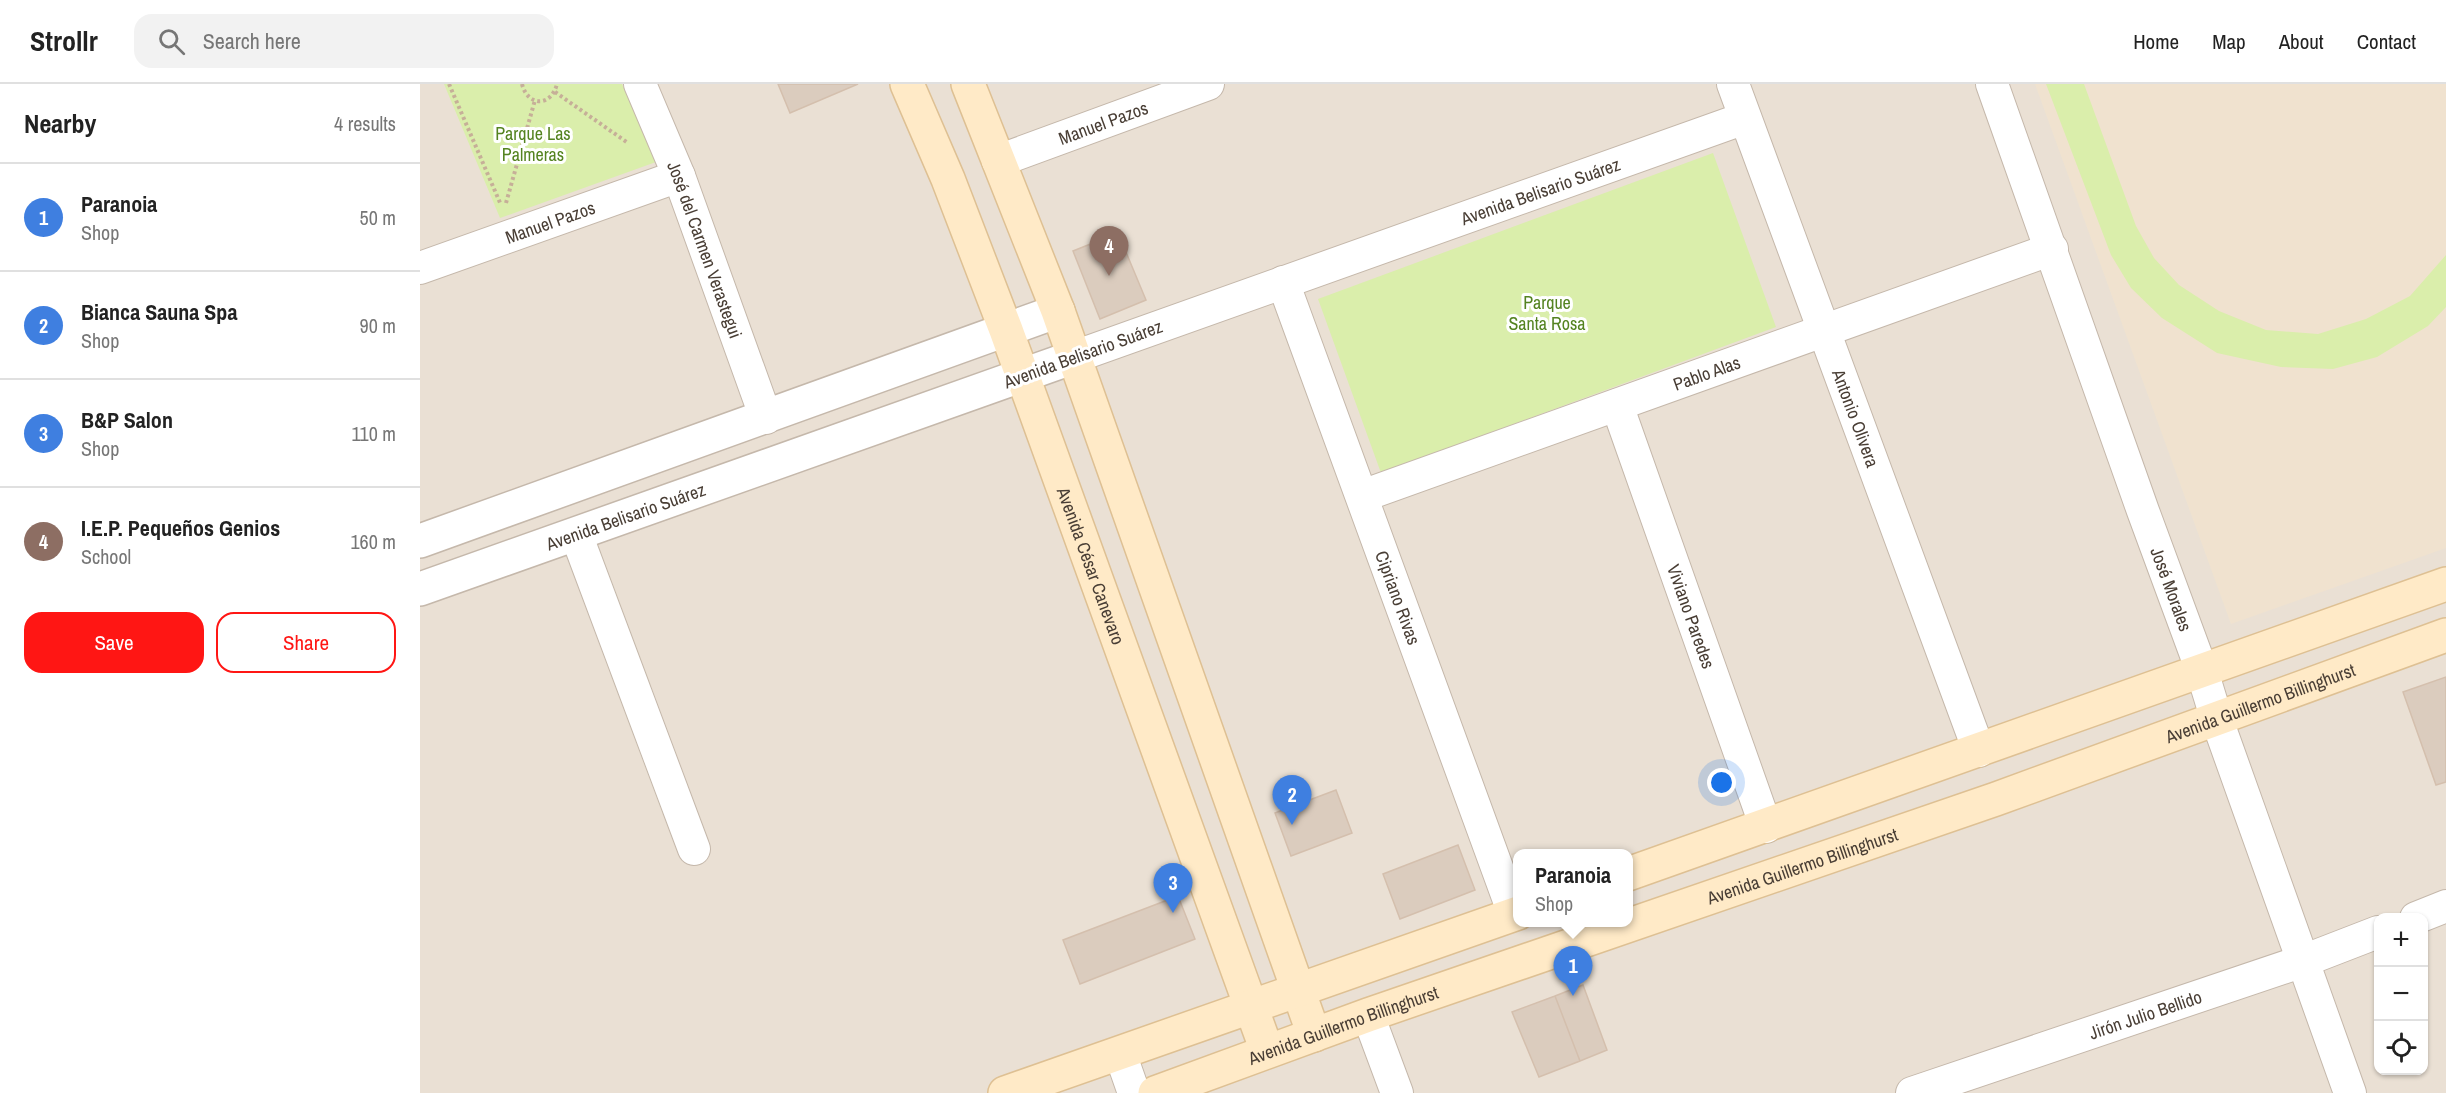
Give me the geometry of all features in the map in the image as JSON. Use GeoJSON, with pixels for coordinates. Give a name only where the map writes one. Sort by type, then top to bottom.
{"type":"FeatureCollection","features":[{"type":"Feature","properties":{"kind":"main road","name":"Avenida César Canevaro"},"geometry":{"type":"LineString","coordinates":[[907,84],[948,179],[1006,330],[1267,1052]]}},
{"type":"Feature","properties":{"kind":"main road"},"geometry":{"type":"LineString","coordinates":[[968,84],[1058,311],[1314,1035]]}},
{"type":"Feature","properties":{"kind":"main road"},"geometry":{"type":"LineString","coordinates":[[1633,873],[1979,752],[2446,584]]}},
{"type":"Feature","properties":{"kind":"main road","name":"Avenida Guillermo Billinghurst"},"geometry":{"type":"LineString","coordinates":[[1633,924],[1996,799],[2446,635]]}},
{"type":"Feature","properties":{"kind":"main road"},"geometry":{"type":"LineString","coordinates":[[1005,1093],[1513,915]]}},
{"type":"Feature","properties":{"kind":"main road","name":"Avenida Guillermo Billinghurst"},"geometry":{"type":"LineString","coordinates":[[1155,1093],[1368,1015],[1624,927]]}},
{"type":"Feature","properties":{"kind":"street","name":"José del Carmen Verastegui"},"geometry":{"type":"LineString","coordinates":[[640,84],[679,176],[766,417]]}},
{"type":"Feature","properties":{"kind":"street","name":"Manuel Pazos"},"geometry":{"type":"LineString","coordinates":[[998,161],[1208,84]]}},
{"type":"Feature","properties":{"kind":"street","name":"Antonio Olivera"},"geometry":{"type":"LineString","coordinates":[[1732,84],[1979,752]]}},
{"type":"Feature","properties":{"kind":"street","name":"José Morales"},"geometry":{"type":"LineString","coordinates":[[1992,84],[2350,1093]]}},
{"type":"Feature","properties":{"kind":"street","name":"Avenida Belisario Suárez"},"geometry":{"type":"LineString","coordinates":[[420,589],[1745,118]]}},
{"type":"Feature","properties":{"kind":"street","name":"Manuel Pazos"},"geometry":{"type":"LineString","coordinates":[[420,268],[679,176]]}},
{"type":"Feature","properties":{"kind":"street","name":"Pablo Alas"},"geometry":{"type":"LineString","coordinates":[[1362,496],[2052,249]]}},
{"type":"Feature","properties":{"kind":"street","name":"Cipriano Rivas"},"geometry":{"type":"LineString","coordinates":[[1283,282],[1513,906]]}},
{"type":"Feature","properties":{"kind":"street"},"geometry":{"type":"LineString","coordinates":[[420,541],[1058,311]]}},
{"type":"Feature","properties":{"kind":"street","name":"Viviano Paredes"},"geometry":{"type":"LineString","coordinates":[[1617,405],[1766,827]]}},
{"type":"Feature","properties":{"kind":"street"},"geometry":{"type":"LineString","coordinates":[[576,534],[694,849]]}},
{"type":"Feature","properties":{"kind":"street"},"geometry":{"type":"LineString","coordinates":[[2428,913],[2446,906]]}},
{"type":"Feature","properties":{"kind":"street","name":"Jirón Julio Bellido"},"geometry":{"type":"LineString","coordinates":[[1912,1093],[2303,961],[2374,934]]}},
{"type":"Feature","properties":{"kind":"street"},"geometry":{"type":"LineString","coordinates":[[1368,1015],[1397,1093]]}},
{"type":"Feature","properties":{"kind":"street"},"geometry":{"type":"LineString","coordinates":[[1120,1053],[1134,1093]]}},
{"type":"Feature","properties":{"kind":"path"},"geometry":{"type":"LineString","coordinates":[[449,84],[504,213],[535,100]]}},
{"type":"Feature","properties":{"kind":"path"},"geometry":{"type":"LineString","coordinates":[[522,84],[524,93],[540,101],[549,99],[555,92],[557,84]]}},
{"type":"Feature","properties":{"kind":"path"},"geometry":{"type":"LineString","coordinates":[[555,92],[633,147]]}},
{"type":"Feature","properties":{"kind":"shaded area"},"geometry":{"type":"Polygon","coordinates":[[[420,84],[2446,84],[2446,1093],[420,1093],[420,84]]]}},
{"type":"Feature","properties":{"kind":"shaded area"},"geometry":{"type":"Polygon","coordinates":[[[2035,84],[2446,84],[2446,548],[2231,624],[2035,84]]]}},
{"type":"Feature","properties":{"kind":"green space","name":"Parque Las Palmeras"},"geometry":{"type":"Polygon","coordinates":[[[444,84],[622,84],[656,162],[500,218],[444,84]]]}},
{"type":"Feature","properties":{"kind":"green space"},"geometry":{"type":"Polygon","coordinates":[[[2046,84],[2084,84],[2136,226],[2154,258],[2179,285],[2219,311],[2266,330],[2318,334],[2366,319],[2410,296],[2446,255],[2446,307],[2428,326],[2377,357],[2333,369],[2281,367],[2217,353],[2162,318],[2131,288],[2111,255],[2046,84]]]}},
{"type":"Feature","properties":{"kind":"green space","name":"Parque Santa Rosa"},"geometry":{"type":"Polygon","coordinates":[[[1713,153],[1776,327],[1381,473],[1318,299],[1713,153]]]}},
{"type":"Feature","properties":{"kind":"building"},"geometry":{"type":"Polygon","coordinates":[[[778,84],[858,84],[790,113],[778,84]]]}},
{"type":"Feature","properties":{"kind":"building"},"geometry":{"type":"Polygon","coordinates":[[[1118,233],[1146,300],[1100,319],[1073,251],[1118,233]]]}},
{"type":"Feature","properties":{"kind":"building"},"geometry":{"type":"Polygon","coordinates":[[[2446,677],[2446,782],[2436,785],[2403,692],[2446,677]]]}},
{"type":"Feature","properties":{"kind":"building"},"geometry":{"type":"Polygon","coordinates":[[[1336,790],[1352,833],[1291,856],[1275,813],[1336,790]]]}},
{"type":"Feature","properties":{"kind":"building"},"geometry":{"type":"Polygon","coordinates":[[[1458,845],[1475,890],[1400,919],[1383,874],[1458,845]]]}},
{"type":"Feature","properties":{"kind":"building"},"geometry":{"type":"Polygon","coordinates":[[[1178,896],[1195,939],[1080,984],[1063,940],[1178,896]]]}},
{"type":"Feature","properties":{"kind":"building"},"geometry":{"type":"Polygon","coordinates":[[[1583,985],[1607,1050],[1580,1061],[1555,996],[1583,985]]]}},
{"type":"Feature","properties":{"kind":"building"},"geometry":{"type":"Polygon","coordinates":[[[1555,996],[1580,1061],[1539,1077],[1512,1012],[1555,996]]]}},
{"type":"Feature","properties":{"kind":"place","name":"I.E.P. Pequeños Genios"},"geometry":{"type":"Point","coordinates":[1109,276]}},
{"type":"Feature","properties":{"kind":"place","name":"Bianca Sauna Spa"},"geometry":{"type":"Point","coordinates":[1292,825]}},
{"type":"Feature","properties":{"kind":"place","name":"B&P Salon"},"geometry":{"type":"Point","coordinates":[1173,913]}},
{"type":"Feature","properties":{"kind":"place","name":"Paranoia"},"geometry":{"type":"Point","coordinates":[1573,996]}}]}
